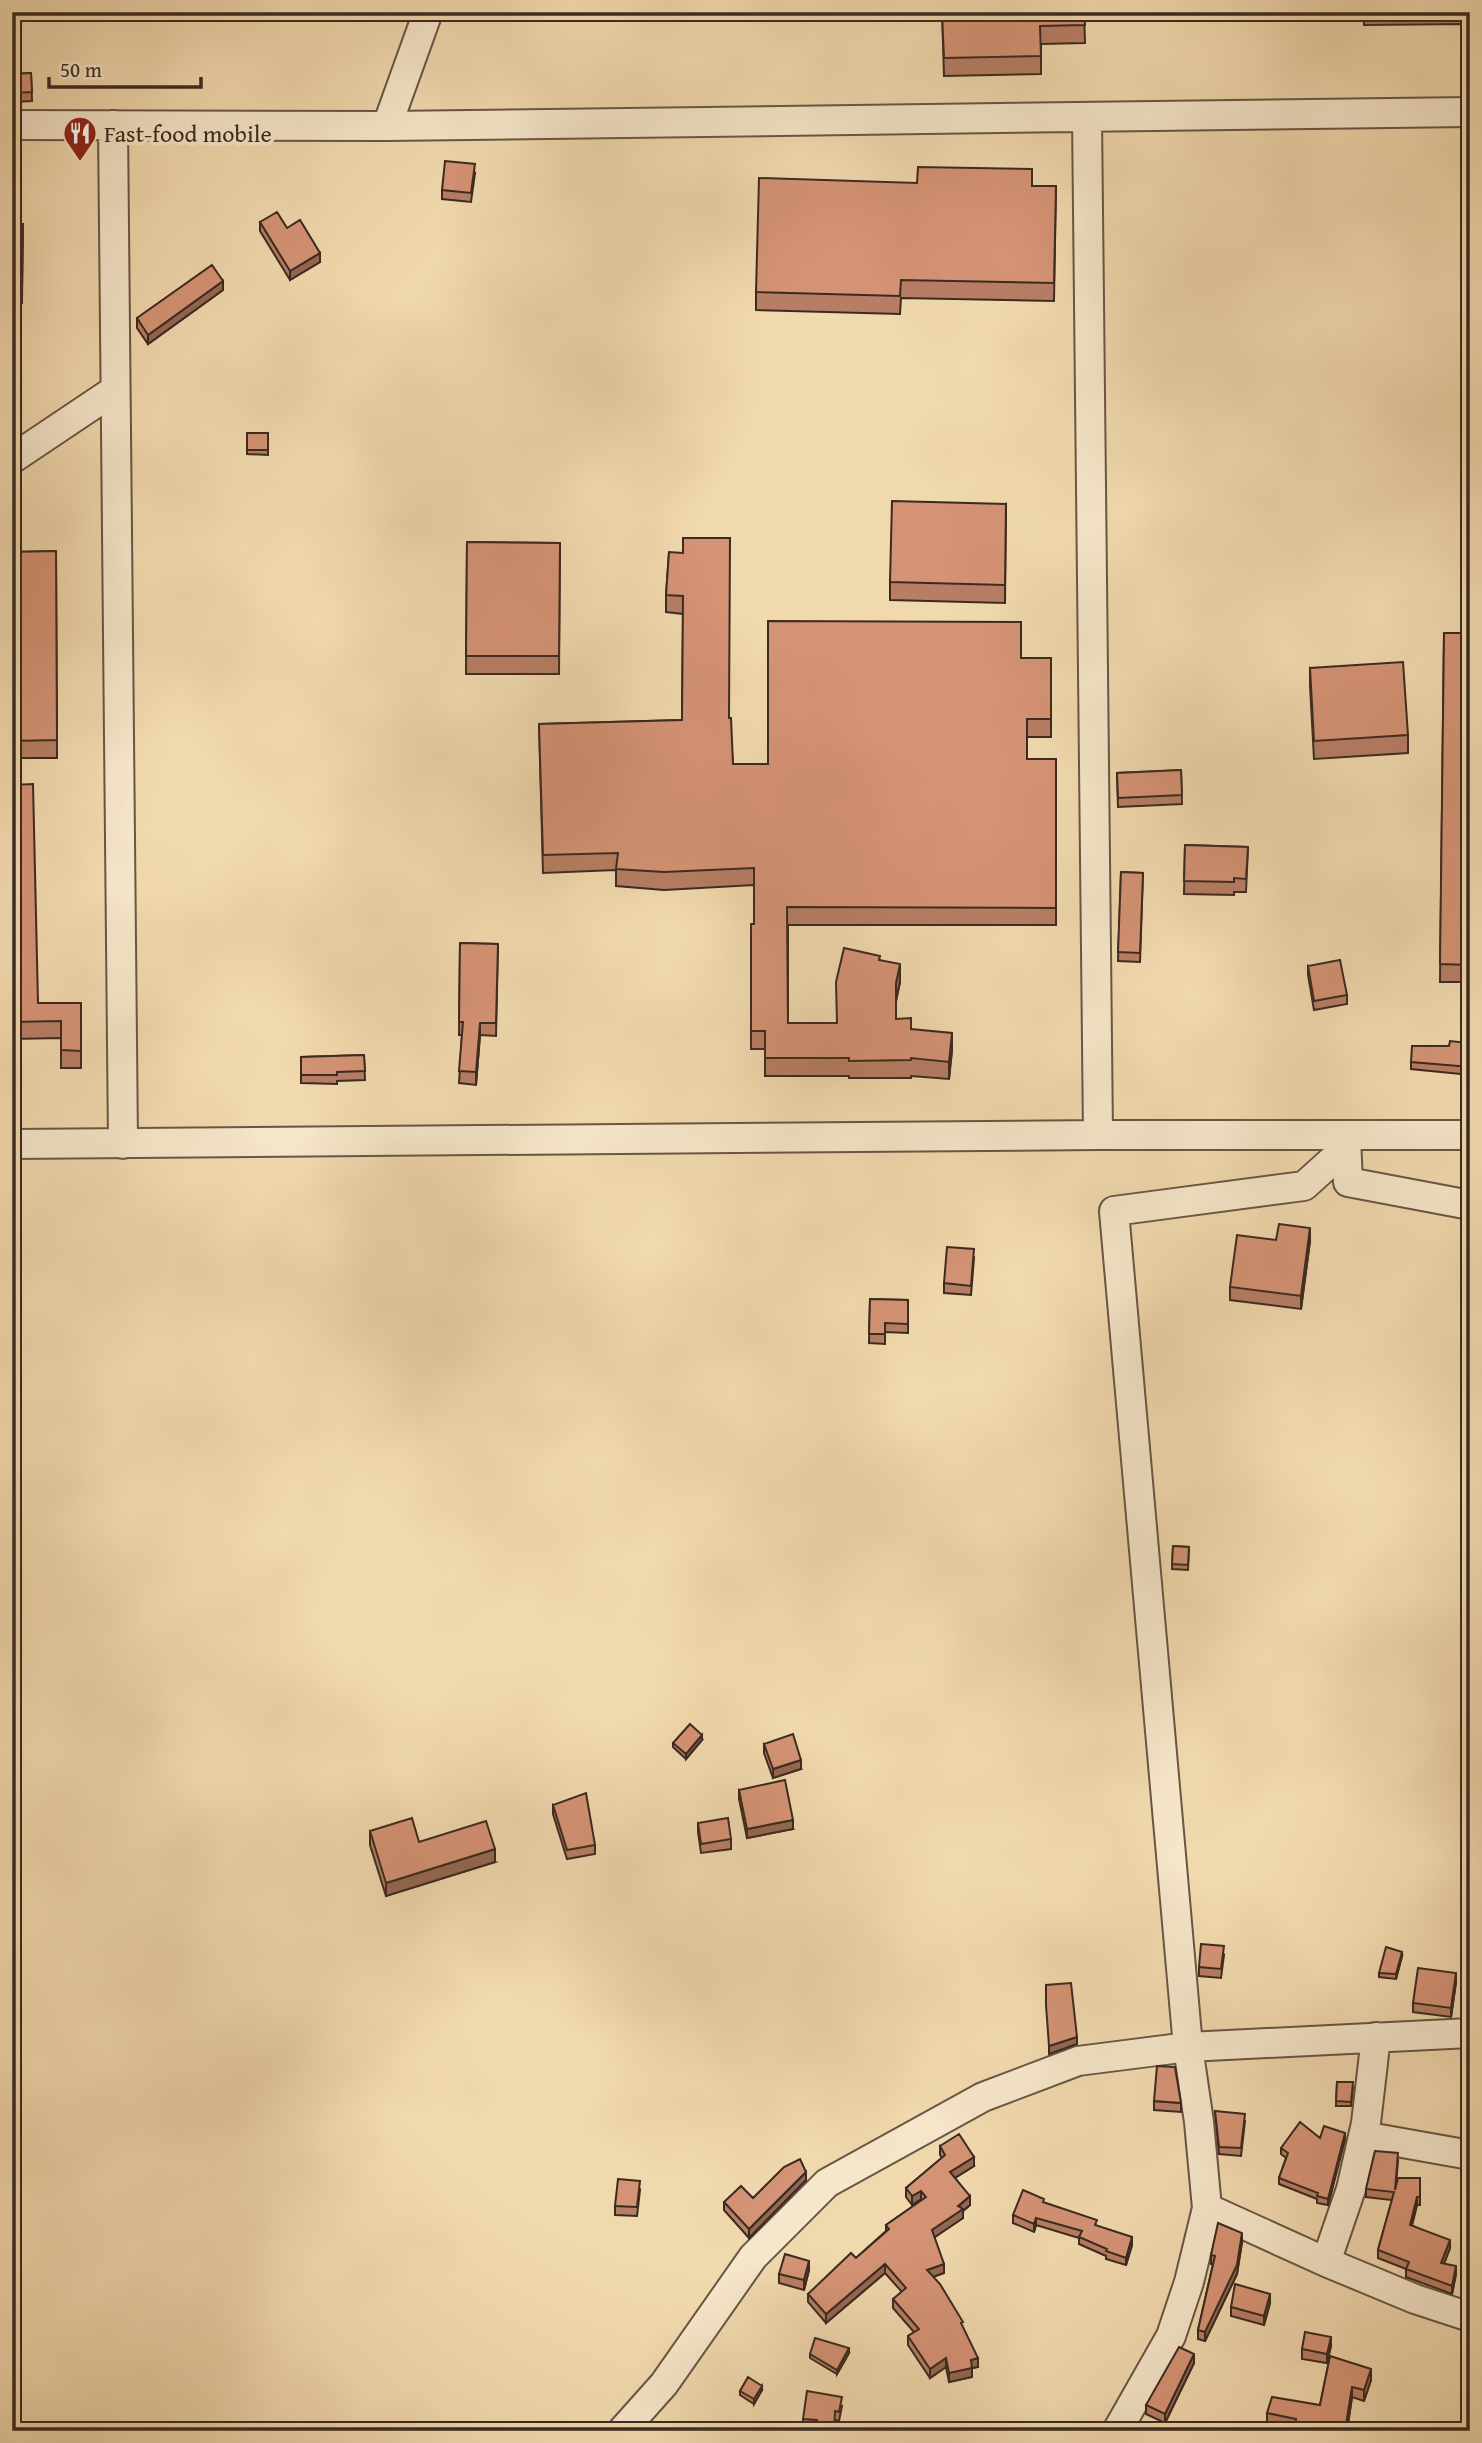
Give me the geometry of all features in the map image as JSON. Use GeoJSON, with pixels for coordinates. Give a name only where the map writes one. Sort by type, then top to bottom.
{"type":"FeatureCollection","features":[{"type":"Feature","properties":{"kind":"street"},"geometry":{"type":"LineString","coordinates":[[387,126],[428,12]]}},
{"type":"Feature","properties":{"kind":"street"},"geometry":{"type":"LineString","coordinates":[[12,125],[387,126],[1470,112]]}},
{"type":"Feature","properties":{"kind":"street"},"geometry":{"type":"LineString","coordinates":[[1087,117],[1098,1135]]}},
{"type":"Feature","properties":{"kind":"street"},"geometry":{"type":"LineString","coordinates":[[113,125],[122,1143]]}},
{"type":"Feature","properties":{"kind":"street"},"geometry":{"type":"LineString","coordinates":[[12,460],[115,390]]}},
{"type":"Feature","properties":{"kind":"street"},"geometry":{"type":"LineString","coordinates":[[12,1144],[1098,1135],[1470,1135]]}},
{"type":"Feature","properties":{"kind":"street"},"geometry":{"type":"LineString","coordinates":[[1345,1135],[1348,1182],[1470,1205]]}},
{"type":"Feature","properties":{"kind":"street"},"geometry":{"type":"LineString","coordinates":[[1117,2431],[1171,2336],[1189,2282],[1207,2208],[1199,2122],[1188,2047],[1114,1211],[1304,1186],[1335,1158],[1345,1135]]}},
{"type":"Feature","properties":{"kind":"street"},"geometry":{"type":"LineString","coordinates":[[622,2431],[664,2384],[753,2257],[827,2183],[984,2097],[1078,2061],[1188,2047],[1470,2033]]}},
{"type":"Feature","properties":{"kind":"street"},"geometry":{"type":"LineString","coordinates":[[1326,2262],[1351,2189],[1363,2136],[1376,2037]]}},
{"type":"Feature","properties":{"kind":"street"},"geometry":{"type":"LineString","coordinates":[[1363,2136],[1470,2155]]}},
{"type":"Feature","properties":{"kind":"street"},"geometry":{"type":"LineString","coordinates":[[1207,2208],[1415,2299],[1470,2316]]}},
{"type":"Feature","properties":{"kind":"building"},"geometry":{"type":"Polygon","coordinates":[[[12,12],[21,12],[21,29],[12,29],[12,12]]]}},
{"type":"Feature","properties":{"kind":"building"},"geometry":{"type":"Polygon","coordinates":[[[942,12],[1084,12],[1085,25],[1040,26],[1041,56],[944,58],[942,12]]]}},
{"type":"Feature","properties":{"kind":"building"},"geometry":{"type":"Polygon","coordinates":[[[1466,12],[1470,12],[1470,37],[1467,37],[1466,12]]]}},
{"type":"Feature","properties":{"kind":"building"},"geometry":{"type":"Polygon","coordinates":[[[31,73],[32,92],[12,93],[12,74],[31,73]]]}},
{"type":"Feature","properties":{"kind":"building"},"geometry":{"type":"Polygon","coordinates":[[[445,161],[475,164],[471,193],[442,190],[445,161]]]}},
{"type":"Feature","properties":{"kind":"building"},"geometry":{"type":"Polygon","coordinates":[[[918,167],[1032,169],[1032,186],[1056,186],[1054,283],[901,280],[900,296],[756,292],[759,178],[917,183],[918,167]]]}},
{"type":"Feature","properties":{"kind":"building"},"geometry":{"type":"Polygon","coordinates":[[[277,212],[287,228],[300,220],[320,253],[290,271],[260,222],[277,212]]]}},
{"type":"Feature","properties":{"kind":"building"},"geometry":{"type":"Polygon","coordinates":[[[12,224],[23,224],[22,287],[12,287],[12,224]]]}},
{"type":"Feature","properties":{"kind":"building"},"geometry":{"type":"Polygon","coordinates":[[[212,265],[223,281],[148,335],[137,318],[212,265]]]}},
{"type":"Feature","properties":{"kind":"building"},"geometry":{"type":"Polygon","coordinates":[[[1470,341],[1470,552],[1463,552],[1470,341]]]}},
{"type":"Feature","properties":{"kind":"building"},"geometry":{"type":"Polygon","coordinates":[[[247,433],[268,433],[268,450],[247,450],[247,433]]]}},
{"type":"Feature","properties":{"kind":"building"},"geometry":{"type":"Polygon","coordinates":[[[892,501],[1006,504],[1005,585],[890,582],[892,501]]]}},
{"type":"Feature","properties":{"kind":"building"},"geometry":{"type":"Polygon","coordinates":[[[683,538],[730,538],[729,718],[733,764],[768,764],[768,621],[1021,622],[1021,658],[1051,658],[1051,719],[1027,719],[1027,759],[1056,759],[1056,908],[787,907],[788,1023],[837,1023],[836,982],[844,948],[880,956],[879,960],[900,964],[896,983],[896,1019],[911,1018],[911,1029],[952,1033],[949,1062],[911,1058],[849,1061],[849,1058],[765,1058],[765,1031],[751,1031],[754,868],[664,872],[616,869],[618,853],[543,855],[539,724],[682,720],[683,596],[666,595],[669,552],[683,553],[683,538]]]}},
{"type":"Feature","properties":{"kind":"building"},"geometry":{"type":"Polygon","coordinates":[[[467,542],[560,543],[559,656],[466,656],[467,542]]]}},
{"type":"Feature","properties":{"kind":"building"},"geometry":{"type":"Polygon","coordinates":[[[56,551],[57,740],[12,741],[12,552],[56,551]]]}},
{"type":"Feature","properties":{"kind":"building"},"geometry":{"type":"Polygon","coordinates":[[[1444,633],[1470,633],[1470,965],[1440,964],[1444,633]]]}},
{"type":"Feature","properties":{"kind":"building"},"geometry":{"type":"Polygon","coordinates":[[[1403,662],[1408,735],[1314,741],[1310,668],[1403,662]]]}},
{"type":"Feature","properties":{"kind":"building"},"geometry":{"type":"Polygon","coordinates":[[[1181,770],[1182,795],[1118,798],[1117,773],[1181,770]]]}},
{"type":"Feature","properties":{"kind":"building"},"geometry":{"type":"Polygon","coordinates":[[[33,784],[38,1003],[81,1003],[81,1051],[61,1050],[61,1021],[12,1022],[12,785],[33,784]]]}},
{"type":"Feature","properties":{"kind":"building"},"geometry":{"type":"Polygon","coordinates":[[[1185,845],[1248,847],[1246,879],[1234,878],[1234,882],[1184,881],[1185,845]]]}},
{"type":"Feature","properties":{"kind":"building"},"geometry":{"type":"Polygon","coordinates":[[[1121,872],[1143,873],[1140,953],[1118,952],[1121,872]]]}},
{"type":"Feature","properties":{"kind":"building"},"geometry":{"type":"Polygon","coordinates":[[[460,943],[498,944],[496,1023],[480,1023],[476,1072],[459,1071],[463,1022],[459,1022],[460,943]]]}},
{"type":"Feature","properties":{"kind":"building"},"geometry":{"type":"Polygon","coordinates":[[[1340,960],[1347,995],[1314,1001],[1308,966],[1340,960]]]}},
{"type":"Feature","properties":{"kind":"building"},"geometry":{"type":"Polygon","coordinates":[[[1469,1025],[1470,1067],[1411,1062],[1412,1046],[1449,1046],[1450,1041],[1468,1043],[1469,1025]]]}},
{"type":"Feature","properties":{"kind":"building"},"geometry":{"type":"Polygon","coordinates":[[[364,1055],[365,1071],[337,1072],[337,1075],[301,1075],[301,1057],[364,1055]]]}},
{"type":"Feature","properties":{"kind":"building"},"geometry":{"type":"Polygon","coordinates":[[[1279,1224],[1310,1228],[1301,1296],[1230,1287],[1237,1235],[1276,1240],[1279,1224]]]}},
{"type":"Feature","properties":{"kind":"building"},"geometry":{"type":"Polygon","coordinates":[[[947,1247],[974,1249],[971,1286],[944,1283],[947,1247]]]}},
{"type":"Feature","properties":{"kind":"building"},"geometry":{"type":"Polygon","coordinates":[[[870,1299],[908,1300],[908,1324],[885,1323],[885,1334],[869,1334],[870,1299]]]}},
{"type":"Feature","properties":{"kind":"building"},"geometry":{"type":"Polygon","coordinates":[[[1173,1546],[1189,1547],[1188,1565],[1172,1564],[1173,1546]]]}},
{"type":"Feature","properties":{"kind":"building"},"geometry":{"type":"Polygon","coordinates":[[[690,1724],[702,1735],[686,1754],[673,1743],[690,1724]]]}},
{"type":"Feature","properties":{"kind":"building"},"geometry":{"type":"Polygon","coordinates":[[[793,1734],[801,1760],[773,1769],[764,1744],[793,1734]]]}},
{"type":"Feature","properties":{"kind":"building"},"geometry":{"type":"Polygon","coordinates":[[[785,1780],[793,1820],[747,1829],[739,1790],[785,1780]]]}},
{"type":"Feature","properties":{"kind":"building"},"geometry":{"type":"Polygon","coordinates":[[[586,1793],[595,1845],[567,1850],[553,1805],[586,1793]]]}},
{"type":"Feature","properties":{"kind":"building"},"geometry":{"type":"Polygon","coordinates":[[[412,1818],[419,1842],[486,1821],[495,1849],[386,1883],[370,1831],[412,1818]]]}},
{"type":"Feature","properties":{"kind":"building"},"geometry":{"type":"Polygon","coordinates":[[[728,1818],[731,1839],[701,1844],[698,1823],[728,1818]]]}},
{"type":"Feature","properties":{"kind":"building"},"geometry":{"type":"Polygon","coordinates":[[[1201,1944],[1224,1946],[1221,1969],[1199,1967],[1201,1944]]]}},
{"type":"Feature","properties":{"kind":"building"},"geometry":{"type":"Polygon","coordinates":[[[1386,1947],[1402,1952],[1396,1974],[1379,1973],[1386,1947]]]}},
{"type":"Feature","properties":{"kind":"building"},"geometry":{"type":"Polygon","coordinates":[[[1418,1968],[1456,1973],[1451,2008],[1413,2003],[1418,1968]]]}},
{"type":"Feature","properties":{"kind":"building"},"geometry":{"type":"Polygon","coordinates":[[[1071,1983],[1077,2037],[1049,2046],[1046,1985],[1071,1983]]]}},
{"type":"Feature","properties":{"kind":"building"},"geometry":{"type":"Polygon","coordinates":[[[1157,2066],[1175,2067],[1181,2103],[1154,2101],[1157,2066]]]}},
{"type":"Feature","properties":{"kind":"building"},"geometry":{"type":"Polygon","coordinates":[[[1337,2082],[1353,2082],[1351,2102],[1336,2101],[1337,2082]]]}},
{"type":"Feature","properties":{"kind":"building"},"geometry":{"type":"Polygon","coordinates":[[[1215,2111],[1245,2114],[1241,2148],[1219,2147],[1215,2111]]]}},
{"type":"Feature","properties":{"kind":"building"},"geometry":{"type":"Polygon","coordinates":[[[1300,2122],[1320,2138],[1324,2126],[1345,2133],[1328,2199],[1279,2178],[1288,2153],[1281,2148],[1300,2122]]]}},
{"type":"Feature","properties":{"kind":"building"},"geometry":{"type":"Polygon","coordinates":[[[959,2134],[974,2157],[950,2172],[970,2196],[958,2206],[963,2209],[932,2230],[944,2264],[927,2270],[940,2284],[963,2322],[961,2323],[978,2358],[971,2360],[972,2368],[949,2373],[946,2358],[930,2369],[908,2336],[919,2329],[893,2299],[906,2288],[885,2264],[826,2314],[808,2294],[851,2253],[856,2258],[889,2229],[886,2225],[926,2197],[921,2191],[912,2196],[906,2188],[945,2155],[940,2146],[959,2134]]]}},
{"type":"Feature","properties":{"kind":"building"},"geometry":{"type":"Polygon","coordinates":[[[1375,2151],[1398,2153],[1395,2190],[1398,2178],[1420,2178],[1420,2197],[1417,2197],[1410,2225],[1450,2240],[1441,2263],[1456,2266],[1452,2286],[1406,2269],[1409,2262],[1378,2250],[1394,2192],[1366,2189],[1375,2151]]]}},
{"type":"Feature","properties":{"kind":"building"},"geometry":{"type":"Polygon","coordinates":[[[800,2159],[806,2172],[749,2229],[724,2202],[741,2186],[753,2198],[784,2167],[800,2159]]]}},
{"type":"Feature","properties":{"kind":"building"},"geometry":{"type":"Polygon","coordinates":[[[618,2179],[640,2181],[637,2207],[615,2206],[618,2179]]]}},
{"type":"Feature","properties":{"kind":"building"},"geometry":{"type":"Polygon","coordinates":[[[1023,2190],[1044,2199],[1043,2202],[1097,2220],[1095,2225],[1132,2237],[1126,2258],[1079,2237],[1082,2231],[1036,2218],[1034,2224],[1013,2215],[1023,2190]]]}},
{"type":"Feature","properties":{"kind":"building"},"geometry":{"type":"Polygon","coordinates":[[[1218,2223],[1242,2233],[1237,2265],[1205,2332],[1198,2330],[1215,2256],[1211,2255],[1218,2223]]]}},
{"type":"Feature","properties":{"kind":"building"},"geometry":{"type":"Polygon","coordinates":[[[785,2254],[809,2261],[804,2280],[779,2274],[785,2254]]]}},
{"type":"Feature","properties":{"kind":"building"},"geometry":{"type":"Polygon","coordinates":[[[1235,2284],[1270,2294],[1264,2316],[1231,2307],[1235,2284]]]}},
{"type":"Feature","properties":{"kind":"building"},"geometry":{"type":"Polygon","coordinates":[[[1305,2332],[1331,2337],[1327,2354],[1302,2349],[1305,2332]]]}},
{"type":"Feature","properties":{"kind":"building"},"geometry":{"type":"Polygon","coordinates":[[[815,2338],[849,2348],[837,2370],[810,2354],[815,2338]]]}},
{"type":"Feature","properties":{"kind":"building"},"geometry":{"type":"Polygon","coordinates":[[[1179,2347],[1194,2354],[1165,2414],[1146,2405],[1179,2347]]]}},
{"type":"Feature","properties":{"kind":"building"},"geometry":{"type":"Polygon","coordinates":[[[1330,2356],[1371,2369],[1364,2390],[1352,2387],[1345,2431],[1297,2431],[1299,2426],[1295,2425],[1296,2419],[1267,2413],[1272,2397],[1320,2405],[1330,2356]]]}},
{"type":"Feature","properties":{"kind":"building"},"geometry":{"type":"Polygon","coordinates":[[[748,2377],[762,2386],[754,2399],[740,2391],[748,2377]]]}},
{"type":"Feature","properties":{"kind":"building"},"geometry":{"type":"Polygon","coordinates":[[[807,2391],[842,2397],[839,2412],[835,2411],[834,2431],[816,2431],[817,2420],[803,2419],[807,2391]]]}},
{"type":"Feature","properties":{"kind":"building"},"geometry":{"type":"Polygon","coordinates":[[[731,2422],[739,2431],[721,2431],[731,2422]]]}},
{"type":"Feature","properties":{"kind":"building"},"geometry":{"type":"Polygon","coordinates":[[[922,2425],[944,2429],[944,2431],[921,2431],[922,2425]]]}},
{"type":"Feature","properties":{"kind":"place","name":"Fast-food mobile"},"geometry":{"type":"Point","coordinates":[80,163]}}]}
